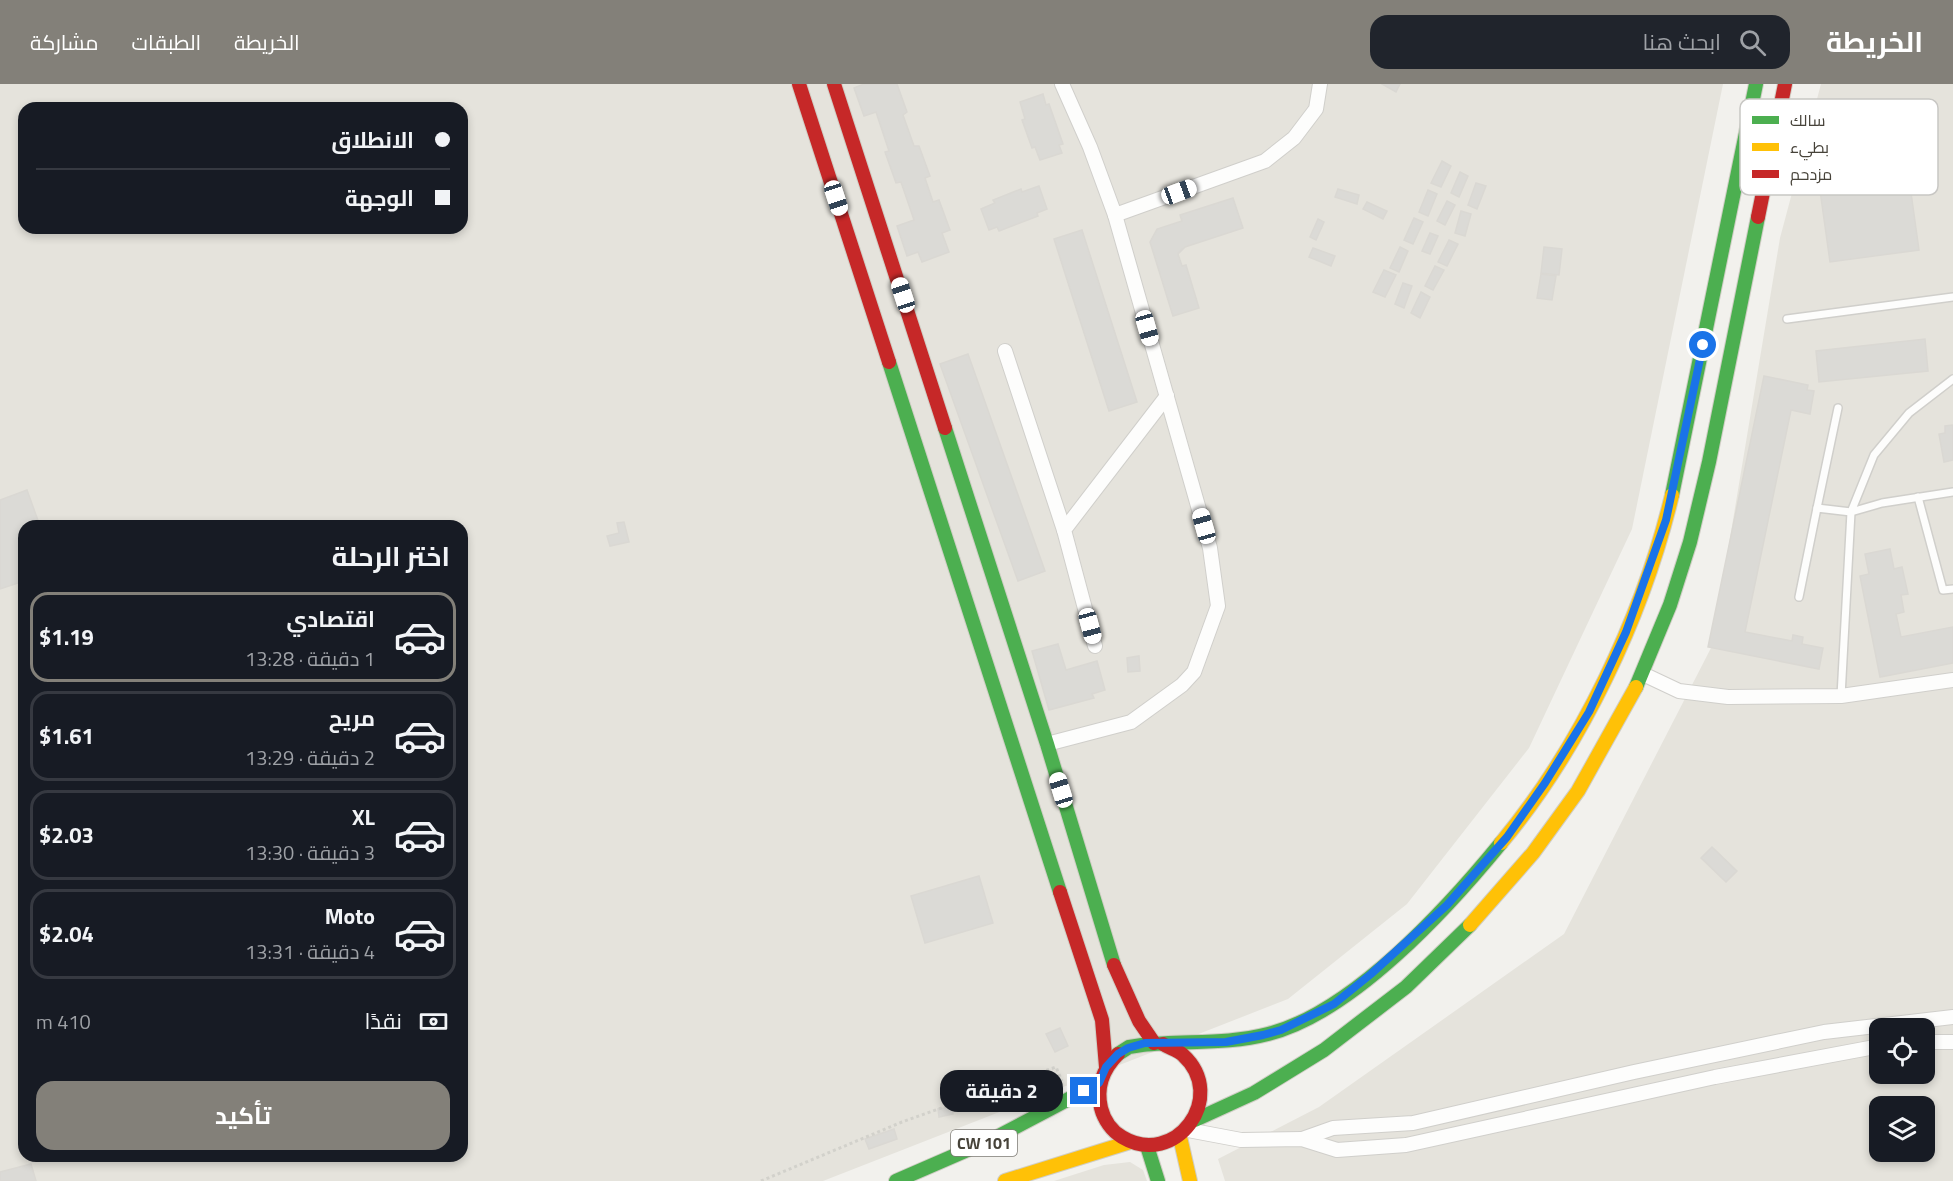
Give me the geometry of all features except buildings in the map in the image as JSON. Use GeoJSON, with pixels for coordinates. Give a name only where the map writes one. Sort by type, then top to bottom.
{"type":"FeatureCollection","features":[{"type":"Feature","properties":{"kind":"main road"},"geometry":{"type":"LineString","coordinates":[[799,84],[1102,1020],[1106,1067]]}},
{"type":"Feature","properties":{"kind":"main road"},"geometry":{"type":"LineString","coordinates":[[834,84],[1047,744],[1116,973],[1139,1021],[1158,1044],[1183,1054],[1195,1068],[1201,1085],[1201,1103],[1188,1129],[1190,1181]]}},
{"type":"Feature","properties":{"kind":"main road"},"geometry":{"type":"LineString","coordinates":[[1753,99],[1756,84]]}},
{"type":"Feature","properties":{"kind":"main road"},"geometry":{"type":"LineString","coordinates":[[1782,99],[1785,84]]}},
{"type":"Feature","properties":{"kind":"main road"},"geometry":{"type":"LineString","coordinates":[[1740,162],[1666,520],[1618,650],[1589,712],[1545,783],[1507,837],[1447,905],[1371,974],[1334,1004],[1281,1030],[1226,1042],[1158,1044],[1128,1048],[1118,1054],[1106,1067],[1099,1083],[1098,1101],[1104,1118],[1115,1132],[1130,1142],[1147,1146],[1165,1144],[1324,1050],[1406,987],[1470,924],[1533,854],[1578,791],[1642,674],[1673,595],[1690,542],[1763,195]]}},
{"type":"Feature","properties":{"kind":"main road","name":"CW 101"},"geometry":{"type":"LineString","coordinates":[[896,1181],[995,1138],[1099,1083]]}},
{"type":"Feature","properties":{"kind":"main road","name":"CW 101"},"geometry":{"type":"LineString","coordinates":[[1005,1181],[1130,1142]]}},
{"type":"Feature","properties":{"kind":"main road"},"geometry":{"type":"LineString","coordinates":[[1147,1146],[1158,1181]]}},
{"type":"Feature","properties":{"kind":"street"},"geometry":{"type":"LineString","coordinates":[[1047,744],[1131,722],[1182,685],[1194,672],[1218,606],[1210,548],[1115,215],[1090,147],[1062,84]]}},
{"type":"Feature","properties":{"kind":"street"},"geometry":{"type":"LineString","coordinates":[[1115,215],[1265,161],[1294,138],[1316,110],[1320,84]]}},
{"type":"Feature","properties":{"kind":"street"},"geometry":{"type":"LineString","coordinates":[[1005,351],[1064,530],[1095,646]]}},
{"type":"Feature","properties":{"kind":"street"},"geometry":{"type":"LineString","coordinates":[[1064,530],[1167,396]]}},
{"type":"Feature","properties":{"kind":"street"},"geometry":{"type":"LineString","coordinates":[[1642,674],[1679,691],[1728,697],[1841,696],[1953,680]]}},
{"type":"Feature","properties":{"kind":"street"},"geometry":{"type":"LineString","coordinates":[[1302,1139],[1333,1128],[1413,1124],[1824,1032],[1953,1017]]}},
{"type":"Feature","properties":{"kind":"street"},"geometry":{"type":"LineString","coordinates":[[1935,1042],[1953,1042]]}},
{"type":"Feature","properties":{"kind":"street"},"geometry":{"type":"LineString","coordinates":[[1764,1044],[1771,1066]]}},
{"type":"Feature","properties":{"kind":"street"},"geometry":{"type":"LineString","coordinates":[[1188,1129],[1241,1140],[1302,1139],[1337,1150],[1406,1145],[1771,1066],[1869,1048]]}},
{"type":"Feature","properties":{"kind":"lane"},"geometry":{"type":"LineString","coordinates":[[1787,319],[1953,297]]}},
{"type":"Feature","properties":{"kind":"lane"},"geometry":{"type":"LineString","coordinates":[[1841,696],[1851,512],[1874,455],[1908,413],[1953,379]]}},
{"type":"Feature","properties":{"kind":"lane"},"geometry":{"type":"LineString","coordinates":[[1799,597],[1838,408]]}},
{"type":"Feature","properties":{"kind":"lane"},"geometry":{"type":"LineString","coordinates":[[1817,508],[1851,512],[1882,503],[1953,492]]}},
{"type":"Feature","properties":{"kind":"lane"},"geometry":{"type":"LineString","coordinates":[[1918,497],[1943,590],[1953,589]]}},
{"type":"Feature","properties":{"kind":"path"},"geometry":{"type":"LineString","coordinates":[[761,1181],[902,1122],[1056,1067],[1070,1100]]}},
{"type":"Feature","properties":{"kind":"shaded area"},"geometry":{"type":"Polygon","coordinates":[[[0,84],[1723,84],[1632,529],[1529,748],[1407,904],[1288,999],[823,1181],[0,1181],[0,84]]]}},
{"type":"Feature","properties":{"kind":"shaded area"},"geometry":{"type":"Polygon","coordinates":[[[1821,84],[1953,84],[1953,1181],[1225,1181],[1218,1159],[1319,1107],[1564,934],[1712,646],[1780,238],[1791,195],[1938,195],[1938,99],[1817,99],[1821,84]]]}},
{"type":"Feature","properties":{"kind":"shaded area"},"geometry":{"type":"Polygon","coordinates":[[[1130,1162],[1143,1170],[1147,1181],[1054,1181],[1104,1165],[1130,1162]]]}},
{"type":"Feature","properties":{"kind":"traffic: fast"},"geometry":{"type":"LineString","coordinates":[[1753,99],[1756,84]]}},
{"type":"Feature","properties":{"kind":"traffic: fast"},"geometry":{"type":"LineString","coordinates":[[1672,495],[1740,162]]}},
{"type":"Feature","properties":{"kind":"traffic: fast"},"geometry":{"type":"LineString","coordinates":[[1636,687],[1670,605],[1690,542],[1709,462],[1758,217]]}},
{"type":"Feature","properties":{"kind":"traffic: fast"},"geometry":{"type":"LineString","coordinates":[[889,362],[1060,892]]}},
{"type":"Feature","properties":{"kind":"traffic: fast"},"geometry":{"type":"LineString","coordinates":[[945,428],[1047,744],[1114,965]]}},
{"type":"Feature","properties":{"kind":"traffic: fast"},"geometry":{"type":"LineString","coordinates":[[1118,1054],[1129,1047],[1142,1045],[1221,1041],[1268,1034],[1300,1022],[1332,1005],[1364,982],[1426,927],[1501,843]]}},
{"type":"Feature","properties":{"kind":"traffic: fast"},"geometry":{"type":"LineString","coordinates":[[1195,1120],[1254,1093],[1324,1050],[1406,987],[1470,925]]}},
{"type":"Feature","properties":{"kind":"traffic: fast"},"geometry":{"type":"LineString","coordinates":[[896,1181],[995,1138],[1099,1083]]}},
{"type":"Feature","properties":{"kind":"traffic: fast"},"geometry":{"type":"LineString","coordinates":[[1147,1146],[1158,1181]]}},
{"type":"Feature","properties":{"kind":"traffic: slow"},"geometry":{"type":"LineString","coordinates":[[1501,843],[1557,765],[1583,723],[1606,678],[1644,587],[1660,541],[1672,495]]}},
{"type":"Feature","properties":{"kind":"traffic: slow"},"geometry":{"type":"LineString","coordinates":[[1470,925],[1533,853],[1578,791],[1636,687]]}},
{"type":"Feature","properties":{"kind":"traffic: slow"},"geometry":{"type":"LineString","coordinates":[[1180,1137],[1190,1181]]}},
{"type":"Feature","properties":{"kind":"traffic: slow"},"geometry":{"type":"LineString","coordinates":[[1005,1181],[1130,1142]]}},
{"type":"Feature","properties":{"kind":"traffic: jam"},"geometry":{"type":"LineString","coordinates":[[799,84],[889,362]]}},
{"type":"Feature","properties":{"kind":"traffic: jam"},"geometry":{"type":"LineString","coordinates":[[834,84],[945,428]]}},
{"type":"Feature","properties":{"kind":"traffic: jam"},"geometry":{"type":"LineString","coordinates":[[1782,99],[1785,84]]}},
{"type":"Feature","properties":{"kind":"traffic: jam"},"geometry":{"type":"LineString","coordinates":[[1758,217],[1762,195]]}},
{"type":"Feature","properties":{"kind":"traffic: jam"},"geometry":{"type":"LineString","coordinates":[[1060,892],[1102,1020],[1106,1067]]}},
{"type":"Feature","properties":{"kind":"traffic: jam"},"geometry":{"type":"LineString","coordinates":[[1114,965],[1139,1021],[1154,1043]]}},
{"type":"Feature","properties":{"kind":"traffic: jam"},"geometry":{"type":"LineString","coordinates":[[1118,1054],[1108,1066],[1100,1086],[1099,1093],[1104,1117],[1122,1137],[1142,1144],[1160,1144],[1177,1136],[1190,1124],[1198,1108],[1200,1090],[1196,1072],[1183,1055],[1163,1044]]}},
{"type":"Feature","properties":{"kind":"route"},"geometry":{"type":"LineString","coordinates":[[1084,1091],[1099,1083],[1106,1067],[1118,1054],[1128,1048],[1145,1043],[1226,1042],[1263,1035],[1281,1030],[1334,1004],[1371,974],[1447,905],[1507,837],[1545,783],[1589,712],[1626,632],[1666,520],[1703,345]]}}]}
